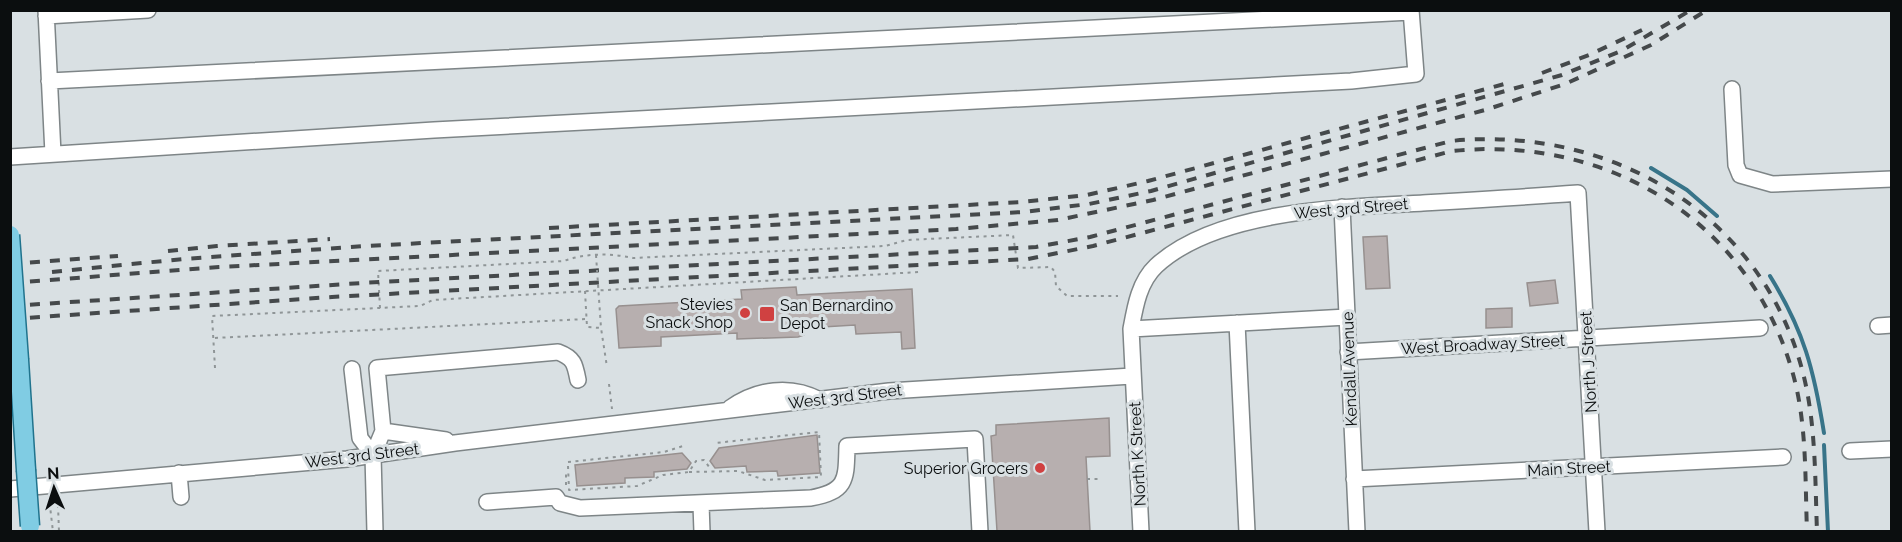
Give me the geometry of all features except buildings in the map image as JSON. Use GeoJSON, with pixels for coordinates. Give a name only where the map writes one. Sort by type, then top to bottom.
{"type":"FeatureCollection","features":[{"type":"Feature","properties":{"kind":"main road"},"geometry":{"type":"LineString","coordinates":[[10,236],[30,529]]}},
{"type":"Feature","properties":{"kind":"street"},"geometry":{"type":"LineString","coordinates":[[53,154],[46,13],[148,10]]}},
{"type":"Feature","properties":{"kind":"street"},"geometry":{"type":"LineString","coordinates":[[10,157],[446,129],[1351,81],[1416,74],[1411,11],[49,81]]}},
{"type":"Feature","properties":{"kind":"street"},"geometry":{"type":"LineString","coordinates":[[1732,89],[1736,165],[1740,175],[1772,184],[1892,179]]}},
{"type":"Feature","properties":{"kind":"street","name":"West 3rd Street"},"geometry":{"type":"LineString","coordinates":[[10,489],[373,455],[454,443],[936,386],[1132,376],[1131,328],[1135,304],[1146,279],[1156,267],[1191,242],[1214,232],[1296,211],[1578,194]]}},
{"type":"Feature","properties":{"kind":"street","name":"North J Street"},"geometry":{"type":"LineString","coordinates":[[1578,194],[1597,531]]}},
{"type":"Feature","properties":{"kind":"street","name":"Kendall Avenue"},"geometry":{"type":"LineString","coordinates":[[1342,207],[1357,531]]}},
{"type":"Feature","properties":{"kind":"street"},"geometry":{"type":"LineString","coordinates":[[1131,328],[1347,317]]}},
{"type":"Feature","properties":{"kind":"street"},"geometry":{"type":"LineString","coordinates":[[1237,323],[1247,531]]}},
{"type":"Feature","properties":{"kind":"street","name":"West Broadway Street"},"geometry":{"type":"LineString","coordinates":[[1348,352],[1761,328]]}},
{"type":"Feature","properties":{"kind":"street"},"geometry":{"type":"LineString","coordinates":[[375,531],[373,455],[383,431],[376,368],[558,352],[571,357],[574,361],[578,380]]}},
{"type":"Feature","properties":{"kind":"street"},"geometry":{"type":"LineString","coordinates":[[352,369],[360,438],[373,455]]}},
{"type":"Feature","properties":{"kind":"street","name":"North K Street"},"geometry":{"type":"LineString","coordinates":[[1132,376],[1141,531]]}},
{"type":"Feature","properties":{"kind":"street"},"geometry":{"type":"LineString","coordinates":[[383,431],[428,436],[454,443]]}},
{"type":"Feature","properties":{"kind":"street"},"geometry":{"type":"LineString","coordinates":[[488,502],[556,497],[560,503],[580,508],[701,504],[824,495],[839,488],[846,478],[847,446],[975,439],[980,531]]}},
{"type":"Feature","properties":{"kind":"street"},"geometry":{"type":"LineString","coordinates":[[1850,451],[1892,449]]}},
{"type":"Feature","properties":{"kind":"street","name":"Main Street"},"geometry":{"type":"LineString","coordinates":[[1354,479],[1784,457]]}},
{"type":"Feature","properties":{"kind":"street"},"geometry":{"type":"LineString","coordinates":[[179,474],[181,497]]}},
{"type":"Feature","properties":{"kind":"street"},"geometry":{"type":"LineString","coordinates":[[701,504],[702,531]]}},
{"type":"Feature","properties":{"kind":"path"},"geometry":{"type":"LineString","coordinates":[[380,308],[378,271],[564,261],[576,256],[617,254],[633,258],[885,246],[908,240],[1013,235],[1018,268],[1051,267],[1055,272],[1056,286],[1067,296],[1118,296]]}},
{"type":"Feature","properties":{"kind":"path"},"geometry":{"type":"LineString","coordinates":[[596,255],[601,328],[607,367]]}},
{"type":"Feature","properties":{"kind":"path"},"geometry":{"type":"LineString","coordinates":[[215,368],[212,316],[420,306],[433,300],[919,272]]}},
{"type":"Feature","properties":{"kind":"path"},"geometry":{"type":"LineString","coordinates":[[585,291],[587,327],[601,328]]}},
{"type":"Feature","properties":{"kind":"path"},"geometry":{"type":"LineString","coordinates":[[214,338],[586,319]]}},
{"type":"Feature","properties":{"kind":"path"},"geometry":{"type":"LineString","coordinates":[[609,384],[613,415]]}},
{"type":"Feature","properties":{"kind":"path"},"geometry":{"type":"LineString","coordinates":[[568,466],[569,490],[637,486],[663,475],[689,472],[738,471],[765,480],[821,477],[819,432],[715,443]]}},
{"type":"Feature","properties":{"kind":"path"},"geometry":{"type":"LineString","coordinates":[[568,462],[664,452],[682,446]]}},
{"type":"Feature","properties":{"kind":"path"},"geometry":{"type":"LineString","coordinates":[[689,472],[696,461],[704,460],[710,468]]}},
{"type":"Feature","properties":{"kind":"path"},"geometry":{"type":"LineString","coordinates":[[566,470],[566,485]]}},
{"type":"Feature","properties":{"kind":"path"},"geometry":{"type":"LineString","coordinates":[[1088,479],[1099,479]]}},
{"type":"Feature","properties":{"kind":"path"},"geometry":{"type":"LineString","coordinates":[[58,505],[59,531]]}},
{"type":"Feature","properties":{"kind":"path"},"geometry":{"type":"LineString","coordinates":[[47,507],[50,506],[53,531]]}},
{"type":"Feature","properties":{"kind":"waterway"},"geometry":{"type":"LineString","coordinates":[[1651,168],[1687,190],[1717,216]]}},
{"type":"Feature","properties":{"kind":"waterway"},"geometry":{"type":"LineString","coordinates":[[1770,276],[1782,296],[1806,352],[1824,433]]}},
{"type":"Feature","properties":{"kind":"waterway"},"geometry":{"type":"LineString","coordinates":[[1824,445],[1828,532]]}},
{"type":"Feature","properties":{"kind":"railway"},"geometry":{"type":"LineString","coordinates":[[52,272],[183,259],[365,246],[1023,212],[1089,204],[1151,191],[1562,75],[1621,51],[1691,10]]}},
{"type":"Feature","properties":{"kind":"railway"},"geometry":{"type":"LineString","coordinates":[[10,283],[219,267],[956,229],[1058,220],[1153,200],[1485,110],[1565,84],[1651,45],[1707,10]]}},
{"type":"Feature","properties":{"kind":"railway"},"geometry":{"type":"LineString","coordinates":[[1542,73],[1589,55],[1642,30]]}},
{"type":"Feature","properties":{"kind":"railway"},"geometry":{"type":"LineString","coordinates":[[549,228],[1021,202],[1087,195],[1148,181],[1508,83]]}},
{"type":"Feature","properties":{"kind":"railway"},"geometry":{"type":"LineString","coordinates":[[10,306],[362,283],[1036,247],[1090,237],[1451,141],[1510,140],[1567,148],[1621,165],[1671,191],[1715,225],[1753,267],[1783,316],[1803,373],[1813,432],[1817,532]]}},
{"type":"Feature","properties":{"kind":"railway"},"geometry":{"type":"LineString","coordinates":[[10,319],[332,297],[1028,259],[1093,246],[1452,151],[1509,150],[1565,157],[1617,174],[1664,199],[1707,232],[1743,272],[1772,320],[1798,393],[1803,432],[1807,532]]}},
{"type":"Feature","properties":{"kind":"railway"},"geometry":{"type":"LineString","coordinates":[[168,251],[330,239]]}},
{"type":"Feature","properties":{"kind":"railway"},"geometry":{"type":"LineString","coordinates":[[10,264],[118,256]]}},
{"type":"Feature","properties":{"kind":"place","name":"Stevies Snack Shop"},"geometry":{"type":"Point","coordinates":[745,313]}},
{"type":"Feature","properties":{"kind":"place","name":"San Bernardino Depot"},"geometry":{"type":"Point","coordinates":[767,314]}},
{"type":"Feature","properties":{"kind":"place","name":"Superior Grocers"},"geometry":{"type":"Point","coordinates":[1040,468]}}]}
